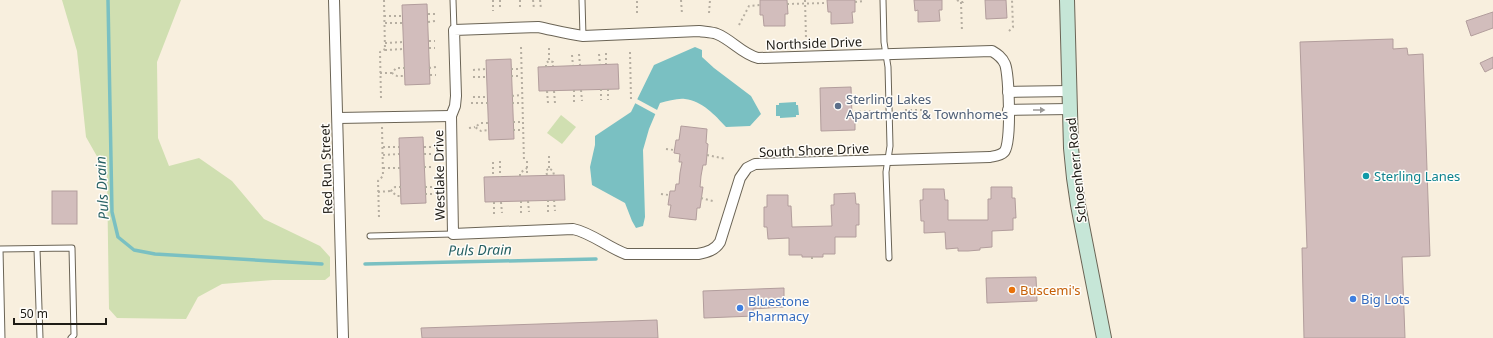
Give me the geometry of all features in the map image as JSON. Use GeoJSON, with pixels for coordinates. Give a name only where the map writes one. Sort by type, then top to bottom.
{"type":"FeatureCollection","features":[{"type":"Feature","properties":{"kind":"main road","name":"Schoenherr Road"},"geometry":{"type":"LineString","coordinates":[[1067,0],[1071,148],[1078,205],[1104,338]]}},
{"type":"Feature","properties":{"kind":"street","name":"Red Run Street"},"geometry":{"type":"LineString","coordinates":[[334,0],[343,338]]}},
{"type":"Feature","properties":{"kind":"street","name":"Northside Drive"},"geometry":{"type":"LineString","coordinates":[[454,30],[538,27],[569,35],[583,36],[699,31],[716,34],[725,38],[750,56],[758,58],[992,51],[1001,57],[1005,64],[1008,101]]}},
{"type":"Feature","properties":{"kind":"street","name":"Westlake Drive"},"geometry":{"type":"LineString","coordinates":[[453,234],[451,116],[455,106],[456,96],[454,30]]}},
{"type":"Feature","properties":{"kind":"street"},"geometry":{"type":"LineString","coordinates":[[1008,101],[1070,91]]}},
{"type":"Feature","properties":{"kind":"street"},"geometry":{"type":"LineString","coordinates":[[1008,101],[1070,109]]}},
{"type":"Feature","properties":{"kind":"street","name":"South Shore Drive"},"geometry":{"type":"LineString","coordinates":[[453,234],[573,229],[584,231],[615,250],[626,254],[698,254],[709,252],[720,242],[740,178],[747,168],[755,164],[990,157],[999,155],[1005,152],[1009,136],[1008,101]]}},
{"type":"Feature","properties":{"kind":"street","name":"Westlake Drive"},"geometry":{"type":"LineString","coordinates":[[338,118],[451,116]]}},
{"type":"Feature","properties":{"kind":"lane"},"geometry":{"type":"LineString","coordinates":[[453,0],[454,30]]}},
{"type":"Feature","properties":{"kind":"lane"},"geometry":{"type":"LineString","coordinates":[[582,0],[583,36]]}},
{"type":"Feature","properties":{"kind":"lane"},"geometry":{"type":"LineString","coordinates":[[883,0],[884,42],[888,67],[890,146],[886,172],[889,258]]}},
{"type":"Feature","properties":{"kind":"lane"},"geometry":{"type":"LineString","coordinates":[[370,236],[453,234]]}},
{"type":"Feature","properties":{"kind":"lane"},"geometry":{"type":"LineString","coordinates":[[2,338],[0,250],[72,248],[74,335],[71,338]]}},
{"type":"Feature","properties":{"kind":"lane"},"geometry":{"type":"LineString","coordinates":[[37,249],[40,338]]}},
{"type":"Feature","properties":{"kind":"path"},"geometry":{"type":"LineString","coordinates":[[384,0],[385,49]]}},
{"type":"Feature","properties":{"kind":"path"},"geometry":{"type":"LineString","coordinates":[[493,0],[493,11]]}},
{"type":"Feature","properties":{"kind":"path"},"geometry":{"type":"LineString","coordinates":[[500,0],[500,10]]}},
{"type":"Feature","properties":{"kind":"path"},"geometry":{"type":"LineString","coordinates":[[520,0],[520,10]]}},
{"type":"Feature","properties":{"kind":"path"},"geometry":{"type":"LineString","coordinates":[[533,0],[534,9]]}},
{"type":"Feature","properties":{"kind":"path"},"geometry":{"type":"LineString","coordinates":[[540,0],[541,9]]}},
{"type":"Feature","properties":{"kind":"path"},"geometry":{"type":"LineString","coordinates":[[681,0],[682,14]]}},
{"type":"Feature","properties":{"kind":"path"},"geometry":{"type":"LineString","coordinates":[[709,13],[710,0]]}},
{"type":"Feature","properties":{"kind":"path"},"geometry":{"type":"LineString","coordinates":[[805,0],[806,38]]}},
{"type":"Feature","properties":{"kind":"path"},"geometry":{"type":"LineString","coordinates":[[957,0],[961,2]]}},
{"type":"Feature","properties":{"kind":"path"},"geometry":{"type":"LineString","coordinates":[[961,2],[965,0]]}},
{"type":"Feature","properties":{"kind":"path"},"geometry":{"type":"LineString","coordinates":[[1009,31],[1013,27],[1012,0]]}},
{"type":"Feature","properties":{"kind":"path"},"geometry":{"type":"LineString","coordinates":[[637,1],[638,15]]}},
{"type":"Feature","properties":{"kind":"path"},"geometry":{"type":"LineString","coordinates":[[855,2],[864,1]]}},
{"type":"Feature","properties":{"kind":"path"},"geometry":{"type":"LineString","coordinates":[[961,2],[962,32]]}},
{"type":"Feature","properties":{"kind":"path"},"geometry":{"type":"LineString","coordinates":[[787,4],[827,3]]}},
{"type":"Feature","properties":{"kind":"path"},"geometry":{"type":"LineString","coordinates":[[739,25],[749,6],[760,6]]}},
{"type":"Feature","properties":{"kind":"path"},"geometry":{"type":"LineString","coordinates":[[428,14],[435,14]]}},
{"type":"Feature","properties":{"kind":"path"},"geometry":{"type":"LineString","coordinates":[[384,16],[403,16]]}},
{"type":"Feature","properties":{"kind":"path"},"geometry":{"type":"LineString","coordinates":[[428,22],[435,21]]}},
{"type":"Feature","properties":{"kind":"path"},"geometry":{"type":"LineString","coordinates":[[384,23],[403,23]]}},
{"type":"Feature","properties":{"kind":"path"},"geometry":{"type":"LineString","coordinates":[[429,41],[435,41]]}},
{"type":"Feature","properties":{"kind":"path"},"geometry":{"type":"LineString","coordinates":[[385,43],[404,42]]}},
{"type":"Feature","properties":{"kind":"path"},"geometry":{"type":"LineString","coordinates":[[520,47],[523,130],[527,176]]}},
{"type":"Feature","properties":{"kind":"path"},"geometry":{"type":"LineString","coordinates":[[429,48],[435,48]]}},
{"type":"Feature","properties":{"kind":"path"},"geometry":{"type":"LineString","coordinates":[[546,67],[546,62],[549,61],[549,48]]}},
{"type":"Feature","properties":{"kind":"path"},"geometry":{"type":"LineString","coordinates":[[381,98],[380,52],[385,49],[404,49]]}},
{"type":"Feature","properties":{"kind":"path"},"geometry":{"type":"LineString","coordinates":[[630,52],[631,99]]}},
{"type":"Feature","properties":{"kind":"path"},"geometry":{"type":"LineString","coordinates":[[606,53],[606,64]]}},
{"type":"Feature","properties":{"kind":"path"},"geometry":{"type":"LineString","coordinates":[[580,54],[580,65]]}},
{"type":"Feature","properties":{"kind":"path"},"geometry":{"type":"LineString","coordinates":[[599,54],[600,65]]}},
{"type":"Feature","properties":{"kind":"path"},"geometry":{"type":"LineString","coordinates":[[572,55],[572,66]]}},
{"type":"Feature","properties":{"kind":"path"},"geometry":{"type":"LineString","coordinates":[[549,61],[553,62],[553,66]]}},
{"type":"Feature","properties":{"kind":"path"},"geometry":{"type":"LineString","coordinates":[[430,68],[436,67]]}},
{"type":"Feature","properties":{"kind":"path"},"geometry":{"type":"LineString","coordinates":[[380,73],[392,72],[396,68],[405,68]]}},
{"type":"Feature","properties":{"kind":"path"},"geometry":{"type":"LineString","coordinates":[[511,69],[521,69]]}},
{"type":"Feature","properties":{"kind":"path"},"geometry":{"type":"LineString","coordinates":[[473,70],[486,70]]}},
{"type":"Feature","properties":{"kind":"path"},"geometry":{"type":"LineString","coordinates":[[392,72],[397,76],[405,76]]}},
{"type":"Feature","properties":{"kind":"path"},"geometry":{"type":"LineString","coordinates":[[430,75],[436,75]]}},
{"type":"Feature","properties":{"kind":"path"},"geometry":{"type":"LineString","coordinates":[[512,76],[521,76]]}},
{"type":"Feature","properties":{"kind":"path"},"geometry":{"type":"LineString","coordinates":[[473,77],[487,77]]}},
{"type":"Feature","properties":{"kind":"path"},"geometry":{"type":"LineString","coordinates":[[601,89],[601,100]]}},
{"type":"Feature","properties":{"kind":"path"},"geometry":{"type":"LineString","coordinates":[[608,89],[608,100]]}},
{"type":"Feature","properties":{"kind":"path"},"geometry":{"type":"LineString","coordinates":[[574,90],[574,102]]}},
{"type":"Feature","properties":{"kind":"path"},"geometry":{"type":"LineString","coordinates":[[581,90],[582,102]]}},
{"type":"Feature","properties":{"kind":"path"},"geometry":{"type":"LineString","coordinates":[[547,91],[548,103]]}},
{"type":"Feature","properties":{"kind":"path"},"geometry":{"type":"LineString","coordinates":[[554,91],[555,103]]}},
{"type":"Feature","properties":{"kind":"path"},"geometry":{"type":"LineString","coordinates":[[512,96],[522,95]]}},
{"type":"Feature","properties":{"kind":"path"},"geometry":{"type":"LineString","coordinates":[[473,97],[487,97]]}},
{"type":"Feature","properties":{"kind":"path"},"geometry":{"type":"LineString","coordinates":[[471,103],[488,103]]}},
{"type":"Feature","properties":{"kind":"path"},"geometry":{"type":"LineString","coordinates":[[512,103],[522,103]]}},
{"type":"Feature","properties":{"kind":"path"},"geometry":{"type":"LineString","coordinates":[[905,110],[924,110]]}},
{"type":"Feature","properties":{"kind":"path"},"geometry":{"type":"LineString","coordinates":[[849,112],[873,111]]}},
{"type":"Feature","properties":{"kind":"path"},"geometry":{"type":"LineString","coordinates":[[513,122],[523,122]]}},
{"type":"Feature","properties":{"kind":"path"},"geometry":{"type":"LineString","coordinates":[[468,128],[475,127],[481,123],[488,123]]}},
{"type":"Feature","properties":{"kind":"path"},"geometry":{"type":"LineString","coordinates":[[379,218],[378,181],[384,176],[382,124]]}},
{"type":"Feature","properties":{"kind":"path"},"geometry":{"type":"LineString","coordinates":[[475,127],[481,131],[489,130]]}},
{"type":"Feature","properties":{"kind":"path"},"geometry":{"type":"LineString","coordinates":[[513,130],[523,130]]}},
{"type":"Feature","properties":{"kind":"path"},"geometry":{"type":"LineString","coordinates":[[424,146],[433,147]]}},
{"type":"Feature","properties":{"kind":"path"},"geometry":{"type":"LineString","coordinates":[[383,147],[399,147]]}},
{"type":"Feature","properties":{"kind":"path"},"geometry":{"type":"LineString","coordinates":[[666,149],[674,150]]}},
{"type":"Feature","properties":{"kind":"path"},"geometry":{"type":"LineString","coordinates":[[383,155],[399,154]]}},
{"type":"Feature","properties":{"kind":"path"},"geometry":{"type":"LineString","coordinates":[[424,154],[433,154]]}},
{"type":"Feature","properties":{"kind":"path"},"geometry":{"type":"LineString","coordinates":[[707,155],[726,159]]}},
{"type":"Feature","properties":{"kind":"path"},"geometry":{"type":"LineString","coordinates":[[550,156],[550,168],[553,171],[554,176]]}},
{"type":"Feature","properties":{"kind":"path"},"geometry":{"type":"LineString","coordinates":[[500,161],[500,177]]}},
{"type":"Feature","properties":{"kind":"path"},"geometry":{"type":"LineString","coordinates":[[493,162],[493,177]]}},
{"type":"Feature","properties":{"kind":"path"},"geometry":{"type":"LineString","coordinates":[[424,167],[433,167]]}},
{"type":"Feature","properties":{"kind":"path"},"geometry":{"type":"LineString","coordinates":[[383,168],[400,168]]}},
{"type":"Feature","properties":{"kind":"path"},"geometry":{"type":"LineString","coordinates":[[520,176],[520,173],[527,168]]}},
{"type":"Feature","properties":{"kind":"path"},"geometry":{"type":"LineString","coordinates":[[547,176],[546,171],[550,168]]}},
{"type":"Feature","properties":{"kind":"path"},"geometry":{"type":"LineString","coordinates":[[378,192],[392,191],[395,187],[400,187]]}},
{"type":"Feature","properties":{"kind":"path"},"geometry":{"type":"LineString","coordinates":[[425,187],[434,187]]}},
{"type":"Feature","properties":{"kind":"path"},"geometry":{"type":"LineString","coordinates":[[392,191],[397,196],[401,196]]}},
{"type":"Feature","properties":{"kind":"path"},"geometry":{"type":"LineString","coordinates":[[425,194],[434,194]]}},
{"type":"Feature","properties":{"kind":"path"},"geometry":{"type":"LineString","coordinates":[[661,194],[669,195]]}},
{"type":"Feature","properties":{"kind":"path"},"geometry":{"type":"LineString","coordinates":[[701,198],[713,200]]}},
{"type":"Feature","properties":{"kind":"path"},"geometry":{"type":"LineString","coordinates":[[548,200],[548,212]]}},
{"type":"Feature","properties":{"kind":"path"},"geometry":{"type":"LineString","coordinates":[[554,200],[555,211]]}},
{"type":"Feature","properties":{"kind":"path"},"geometry":{"type":"LineString","coordinates":[[521,201],[521,213]]}},
{"type":"Feature","properties":{"kind":"path"},"geometry":{"type":"LineString","coordinates":[[528,201],[529,212]]}},
{"type":"Feature","properties":{"kind":"path"},"geometry":{"type":"LineString","coordinates":[[494,202],[494,214]]}},
{"type":"Feature","properties":{"kind":"path"},"geometry":{"type":"LineString","coordinates":[[501,202],[502,213]]}},
{"type":"Feature","properties":{"kind":"green space"},"geometry":{"type":"Polygon","coordinates":[[[62,0],[181,0],[157,62],[158,138],[169,166],[199,158],[232,181],[264,219],[320,246],[330,257],[330,276],[325,280],[273,280],[222,284],[198,297],[186,319],[117,318],[109,309],[107,174],[86,137],[77,51],[62,0]]]}},
{"type":"Feature","properties":{"kind":"green space"},"geometry":{"type":"Polygon","coordinates":[[[561,115],[576,127],[562,144],[547,133],[561,115]]]}},
{"type":"Feature","properties":{"kind":"water"},"geometry":{"type":"Polygon","coordinates":[[[695,47],[702,50],[702,57],[714,68],[751,96],[761,114],[750,126],[726,127],[708,109],[691,100],[679,99],[660,103],[649,129],[643,150],[645,217],[643,226],[636,228],[625,203],[592,185],[590,167],[595,145],[595,136],[631,112],[654,65],[695,47]]]}},
{"type":"Feature","properties":{"kind":"water"},"geometry":{"type":"Polygon","coordinates":[[[796,102],[796,105],[798,105],[799,115],[796,115],[796,117],[780,118],[780,116],[776,116],[776,105],[779,105],[779,103],[796,102]]]}},
{"type":"Feature","properties":{"kind":"pier"},"geometry":{"type":"Polygon","coordinates":[[[635,98],[659,111],[657,115],[633,102],[635,98]]]}},
{"type":"Feature","properties":{"kind":"building"},"geometry":{"type":"Polygon","coordinates":[[[760,0],[787,0],[788,14],[785,14],[785,26],[764,26],[763,15],[760,15],[760,0]]]}},
{"type":"Feature","properties":{"kind":"building"},"geometry":{"type":"Polygon","coordinates":[[[827,0],[855,0],[855,12],[852,12],[853,23],[831,24],[831,12],[828,12],[827,0]]]}},
{"type":"Feature","properties":{"kind":"building"},"geometry":{"type":"Polygon","coordinates":[[[914,0],[942,0],[942,10],[939,10],[940,21],[918,22],[918,10],[915,11],[914,0]]]}},
{"type":"Feature","properties":{"kind":"building"},"geometry":{"type":"Polygon","coordinates":[[[985,0],[1006,0],[1007,18],[986,19],[985,0]]]}},
{"type":"Feature","properties":{"kind":"building"},"geometry":{"type":"Polygon","coordinates":[[[427,4],[430,84],[405,85],[402,5],[427,4]]]}},
{"type":"Feature","properties":{"kind":"building"},"geometry":{"type":"Polygon","coordinates":[[[1493,12],[1493,28],[1471,36],[1466,21],[1493,12]]]}},
{"type":"Feature","properties":{"kind":"building"},"geometry":{"type":"Polygon","coordinates":[[[1393,39],[1393,49],[1407,48],[1408,55],[1423,54],[1430,256],[1402,257],[1405,338],[1304,338],[1302,248],[1307,248],[1300,42],[1393,39]]]}},
{"type":"Feature","properties":{"kind":"building"},"geometry":{"type":"Polygon","coordinates":[[[1493,57],[1493,68],[1485,72],[1480,63],[1493,57]]]}},
{"type":"Feature","properties":{"kind":"building"},"geometry":{"type":"Polygon","coordinates":[[[511,59],[514,139],[489,140],[486,60],[511,59]]]}},
{"type":"Feature","properties":{"kind":"building"},"geometry":{"type":"Polygon","coordinates":[[[618,64],[619,89],[539,91],[538,67],[618,64]]]}},
{"type":"Feature","properties":{"kind":"building","name":"Sterling Lakes Apartments & Townhomes"},"geometry":{"type":"Polygon","coordinates":[[[851,87],[852,116],[855,116],[855,130],[821,131],[820,88],[851,87]]]}},
{"type":"Feature","properties":{"kind":"building"},"geometry":{"type":"Polygon","coordinates":[[[681,126],[707,129],[706,143],[708,144],[706,165],[703,165],[701,176],[700,187],[703,187],[700,208],[697,208],[696,220],[669,217],[671,205],[668,205],[670,191],[675,191],[676,184],[679,184],[682,162],[679,162],[680,154],[674,153],[676,140],[679,140],[681,126]]]}},
{"type":"Feature","properties":{"kind":"building"},"geometry":{"type":"Polygon","coordinates":[[[423,137],[426,203],[401,204],[399,138],[423,137]]]}},
{"type":"Feature","properties":{"kind":"building"},"geometry":{"type":"Polygon","coordinates":[[[564,175],[565,200],[485,202],[484,177],[564,175]]]}},
{"type":"Feature","properties":{"kind":"building"},"geometry":{"type":"Polygon","coordinates":[[[991,187],[1012,187],[1012,198],[1015,198],[1016,218],[1013,218],[1013,230],[992,231],[992,247],[968,251],[958,251],[958,248],[946,249],[945,232],[924,233],[924,221],[921,221],[920,200],[923,200],[923,189],[944,189],[945,200],[948,200],[948,220],[988,220],[988,199],[991,199],[991,187]]]}},
{"type":"Feature","properties":{"kind":"building"},"geometry":{"type":"Polygon","coordinates":[[[52,191],[77,191],[77,224],[52,224],[52,191]]]}},
{"type":"Feature","properties":{"kind":"building"},"geometry":{"type":"Polygon","coordinates":[[[855,193],[856,204],[859,204],[859,225],[856,225],[856,237],[835,237],[835,254],[823,254],[823,257],[802,257],[802,255],[789,255],[789,238],[768,239],[767,227],[764,227],[764,207],[767,207],[767,195],[788,195],[788,206],[791,206],[792,227],[832,226],[831,205],[834,205],[834,194],[855,193]]]}},
{"type":"Feature","properties":{"kind":"building","name":"Buscemi's"},"geometry":{"type":"Polygon","coordinates":[[[1036,277],[1037,301],[987,303],[986,278],[1036,277]]]}},
{"type":"Feature","properties":{"kind":"building"},"geometry":{"type":"Polygon","coordinates":[[[784,288],[784,307],[753,309],[754,316],[704,318],[703,291],[784,288]]]}},
{"type":"Feature","properties":{"kind":"building"},"geometry":{"type":"Polygon","coordinates":[[[657,320],[658,338],[422,338],[421,328],[657,320]]]}},
{"type":"Feature","properties":{"kind":"waterway","name":"Puls Drain"},"geometry":{"type":"LineString","coordinates":[[108,0],[112,212],[118,237],[134,250],[155,254],[322,264]]}},
{"type":"Feature","properties":{"kind":"waterway","name":"Puls Drain"},"geometry":{"type":"LineString","coordinates":[[365,264],[596,259]]}},
{"type":"Feature","properties":{"kind":"place","name":"Sterling Lakes Apartments & Townhomes"},"geometry":{"type":"Point","coordinates":[838,106]}},
{"type":"Feature","properties":{"kind":"place","name":"Sterling Lanes"},"geometry":{"type":"Point","coordinates":[1366,176]}},
{"type":"Feature","properties":{"kind":"place","name":"Buscemi's"},"geometry":{"type":"Point","coordinates":[1012,290]}},
{"type":"Feature","properties":{"kind":"place","name":"Big Lots"},"geometry":{"type":"Point","coordinates":[1353,299]}},
{"type":"Feature","properties":{"kind":"place","name":"Bluestone Pharmacy"},"geometry":{"type":"Point","coordinates":[740,308]}}]}
